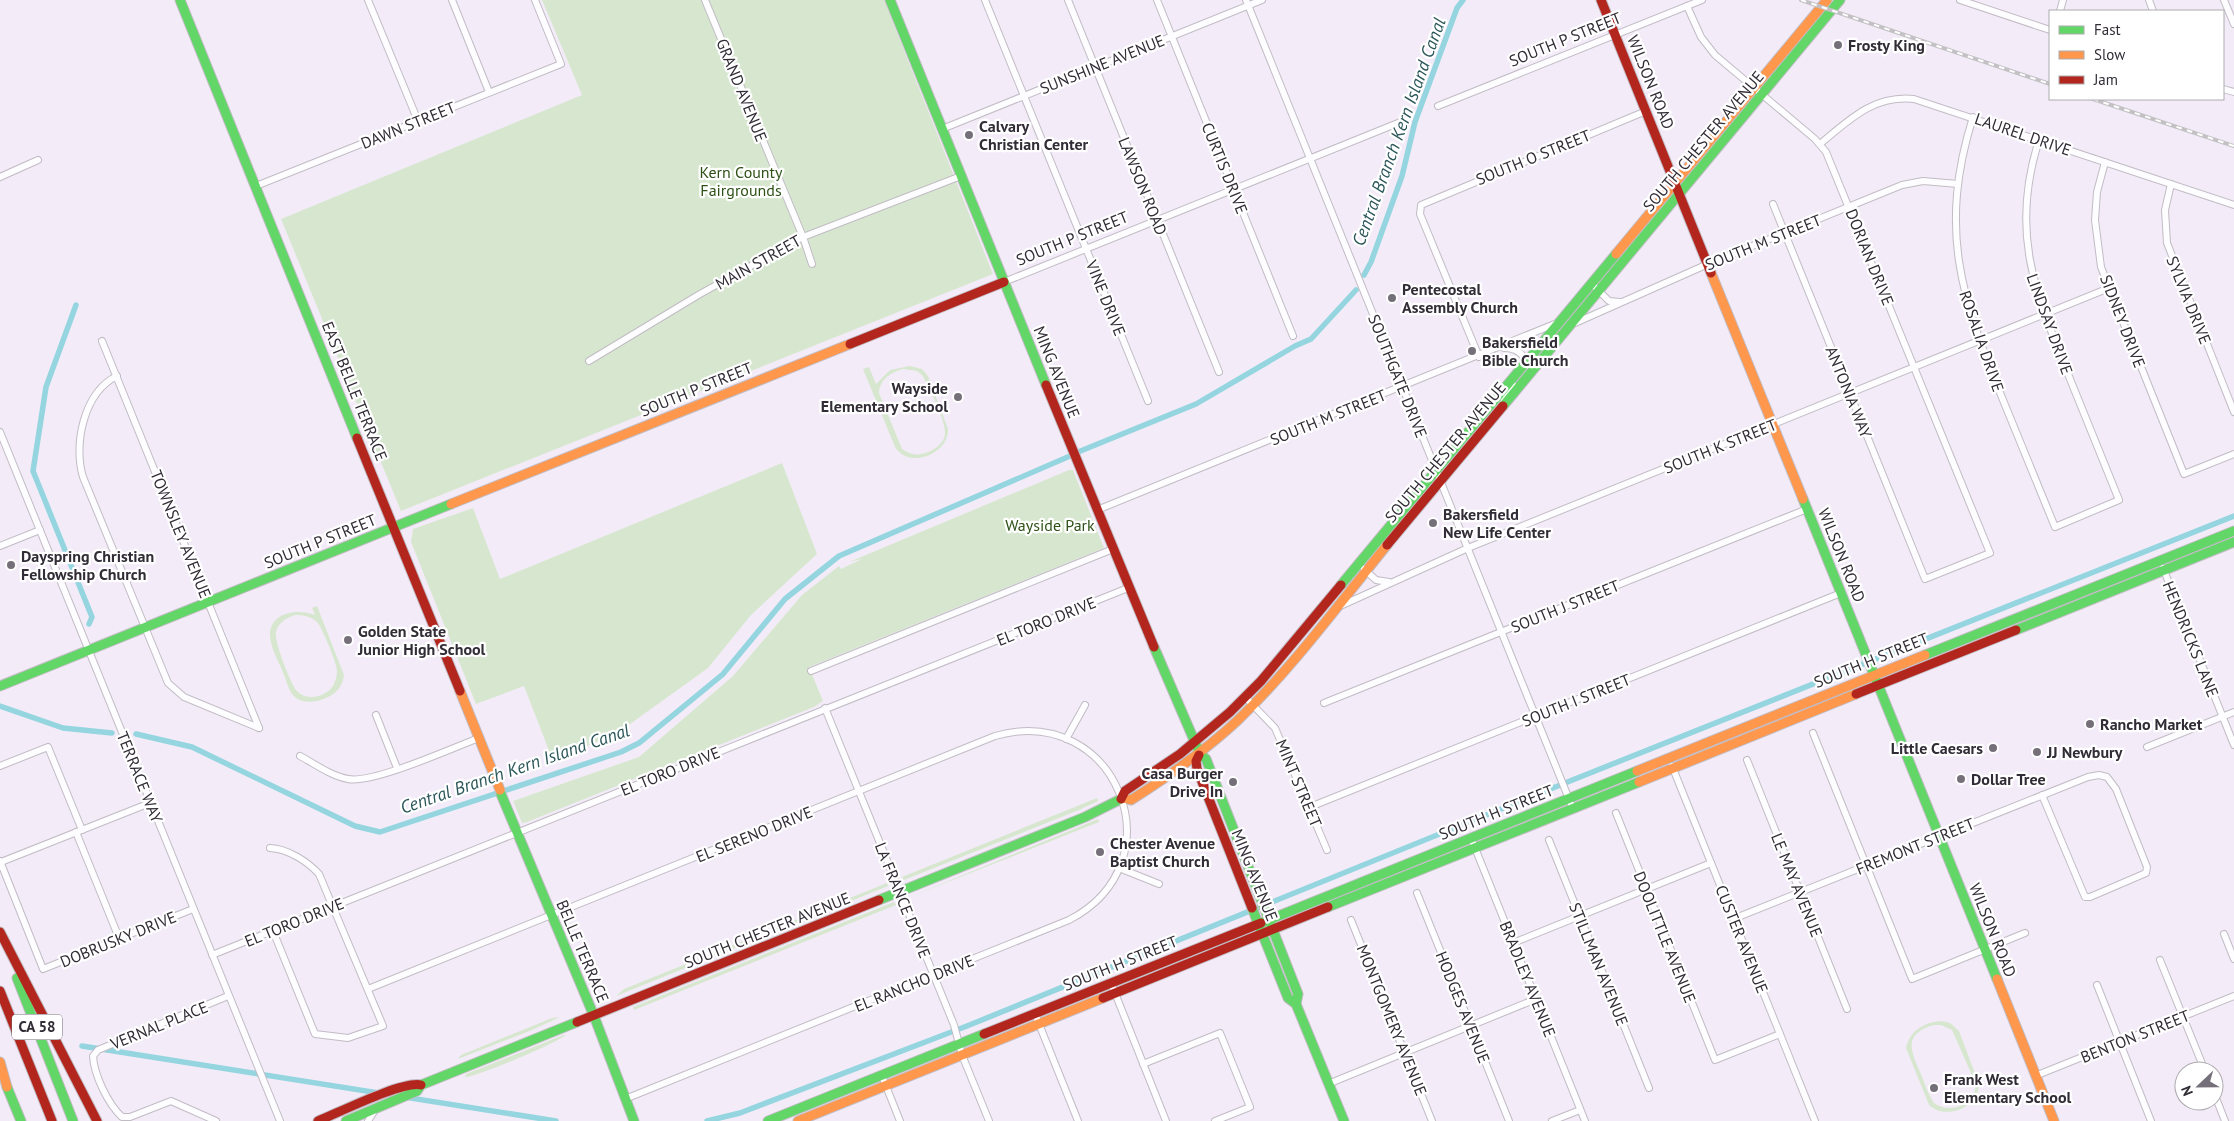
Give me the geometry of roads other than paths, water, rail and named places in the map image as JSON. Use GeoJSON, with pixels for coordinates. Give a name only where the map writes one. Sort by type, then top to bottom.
{"type":"FeatureCollection","features":[{"type":"Feature","properties":{"kind":"main road","name":"EAST BELLE TERRACE"},"geometry":{"type":"LineString","coordinates":[[180,0],[501,792]]}},
{"type":"Feature","properties":{"kind":"main road","name":"MING AVENUE"},"geometry":{"type":"LineString","coordinates":[[890,0],[1128,588],[1200,754],[1206,759],[1298,994],[1296,1004]]}},
{"type":"Feature","properties":{"kind":"main road","name":"WILSON ROAD"},"geometry":{"type":"LineString","coordinates":[[1601,0],[2054,1121]]}},
{"type":"Feature","properties":{"kind":"main road","name":"SOUTH CHESTER AVENUE"},"geometry":{"type":"LineString","coordinates":[[1123,798],[1125,791],[1196,744],[1246,698],[1826,0]]}},
{"type":"Feature","properties":{"kind":"main road","name":"SOUTH CHESTER AVENUE"},"geometry":{"type":"LineString","coordinates":[[346,1121],[417,1091],[421,1085],[1085,817],[1123,798],[1131,800],[1200,754],[1254,705],[1536,366],[1574,323],[1598,291],[1840,0]]}},
{"type":"Feature","properties":{"kind":"main road","name":"SOUTH P STREET"},"geometry":{"type":"LineString","coordinates":[[0,686],[1004,282]]}},
{"type":"Feature","properties":{"kind":"main road","name":"SOUTH H STREET"},"geometry":{"type":"LineString","coordinates":[[768,1121],[882,1076],[959,1039],[1034,1014],[1268,916],[1471,838],[2234,531]]}},
{"type":"Feature","properties":{"kind":"main road","name":"SOUTH H STREET"},"geometry":{"type":"LineString","coordinates":[[798,1121],[811,1119],[886,1085],[2234,542]]}},
{"type":"Feature","properties":{"kind":"main road","name":"MING AVENUE"},"geometry":{"type":"LineString","coordinates":[[1200,754],[1196,761],[1197,769],[1288,998],[1296,1004],[1344,1121]]}},
{"type":"Feature","properties":{"kind":"main road","name":"BELLE TERRACE"},"geometry":{"type":"LineString","coordinates":[[501,792],[594,1016],[634,1120]]}},
{"type":"Feature","properties":{"kind":"main road"},"geometry":{"type":"LineString","coordinates":[[0,933],[97,1121]]}},
{"type":"Feature","properties":{"kind":"main road","name":"CA 58"},"geometry":{"type":"LineString","coordinates":[[0,933],[73,1121]]}},
{"type":"Feature","properties":{"kind":"main road"},"geometry":{"type":"LineString","coordinates":[[1152,978],[1158,969],[1183,953]]}},
{"type":"Feature","properties":{"kind":"main road","name":"CA 58"},"geometry":{"type":"LineString","coordinates":[[0,991],[52,1121]]}},
{"type":"Feature","properties":{"kind":"main road"},"geometry":{"type":"LineString","coordinates":[[0,1062],[4,1088],[21,1121]]}},
{"type":"Feature","properties":{"kind":"main road","name":"SOUTH CHESTER AVENUE"},"geometry":{"type":"LineString","coordinates":[[318,1121],[414,1083],[421,1085]]}},
{"type":"Feature","properties":{"kind":"main road"},"geometry":{"type":"LineString","coordinates":[[326,1121],[343,1111]]}},
{"type":"Feature","properties":{"kind":"street"},"geometry":{"type":"LineString","coordinates":[[368,0],[418,121]]}},
{"type":"Feature","properties":{"kind":"street"},"geometry":{"type":"LineString","coordinates":[[452,0],[489,92]]}},
{"type":"Feature","properties":{"kind":"street","name":"DAWN STREET"},"geometry":{"type":"LineString","coordinates":[[256,186],[561,64],[535,0]]}},
{"type":"Feature","properties":{"kind":"street","name":"GRAND AVENUE"},"geometry":{"type":"LineString","coordinates":[[705,0],[803,237],[812,264]]}},
{"type":"Feature","properties":{"kind":"street","name":"VINE DRIVE"},"geometry":{"type":"LineString","coordinates":[[985,0],[1148,401]]}},
{"type":"Feature","properties":{"kind":"street","name":"LAWSON ROAD"},"geometry":{"type":"LineString","coordinates":[[1068,0],[1219,372]]}},
{"type":"Feature","properties":{"kind":"street","name":"CURTIS DRIVE"},"geometry":{"type":"LineString","coordinates":[[1157,0],[1293,336]]}},
{"type":"Feature","properties":{"kind":"street","name":"SUNSHINE AVENUE"},"geometry":{"type":"LineString","coordinates":[[942,129],[1247,3],[1262,0]]}},
{"type":"Feature","properties":{"kind":"street","name":"SOUTH P STREET"},"geometry":{"type":"LineString","coordinates":[[1438,106],[1702,0]]}},
{"type":"Feature","properties":{"kind":"street"},"geometry":{"type":"LineString","coordinates":[[1960,0],[2049,30]]}},
{"type":"Feature","properties":{"kind":"street"},"geometry":{"type":"LineString","coordinates":[[2224,0],[2234,24]]}},
{"type":"Feature","properties":{"kind":"street","name":"SOUTHGATE DRIVE"},"geometry":{"type":"LineString","coordinates":[[1247,3],[1573,809]]}},
{"type":"Feature","properties":{"kind":"street","name":"DORIAN DRIVE"},"geometry":{"type":"LineString","coordinates":[[1687,6],[1696,28],[1708,47],[1722,62],[1762,93],[1820,144],[1831,161],[1850,206],[1990,553],[1925,579]]}},
{"type":"Feature","properties":{"kind":"street","name":"LAUREL DRIVE"},"geometry":{"type":"LineString","coordinates":[[1820,144],[1858,112],[1875,103],[1893,98],[1924,101],[2234,205]]}},
{"type":"Feature","properties":{"kind":"street","name":"SOUTH O STREET"},"geometry":{"type":"LineString","coordinates":[[1479,356],[1420,214],[1421,205],[1646,112]]}},
{"type":"Feature","properties":{"kind":"street","name":"ROSALIA DRIVE"},"geometry":{"type":"LineString","coordinates":[[1972,117],[1958,184],[1956,226],[1960,271],[1968,309],[1979,341],[2055,527]]}},
{"type":"Feature","properties":{"kind":"street","name":"SOUTH P STREET"},"geometry":{"type":"LineString","coordinates":[[1004,282],[1403,121]]}},
{"type":"Feature","properties":{"kind":"street","name":"LINDSAY DRIVE"},"geometry":{"type":"LineString","coordinates":[[2039,140],[2030,172],[2025,220],[2031,273],[2044,315],[2119,500],[2055,527]]}},
{"type":"Feature","properties":{"kind":"street"},"geometry":{"type":"LineString","coordinates":[[0,177],[38,160]]}},
{"type":"Feature","properties":{"kind":"street","name":"SIDNEY DRIVE"},"geometry":{"type":"LineString","coordinates":[[2105,162],[2097,192],[2095,220],[2098,252],[2109,288],[2184,474],[2234,454]]}},
{"type":"Feature","properties":{"kind":"street","name":"MAIN STREET"},"geometry":{"type":"LineString","coordinates":[[589,361],[700,294],[803,237],[961,176]]}},
{"type":"Feature","properties":{"kind":"street","name":"SOUTH M STREET"},"geometry":{"type":"LineString","coordinates":[[1574,323],[1708,264],[1912,182],[1958,184]]}},
{"type":"Feature","properties":{"kind":"street","name":"SYLVIA DRIVE"},"geometry":{"type":"LineString","coordinates":[[2171,184],[2165,210],[2167,244],[2234,412]]}},
{"type":"Feature","properties":{"kind":"street","name":"ANTONIA WAY"},"geometry":{"type":"LineString","coordinates":[[1773,204],[1925,579]]}},
{"type":"Feature","properties":{"kind":"street"},"geometry":{"type":"LineString","coordinates":[[1591,283],[1609,301],[1626,301]]}},
{"type":"Feature","properties":{"kind":"street","name":"SOUTH K STREET"},"geometry":{"type":"LineString","coordinates":[[1335,608],[1468,548],[2109,288]]}},
{"type":"Feature","properties":{"kind":"street"},"geometry":{"type":"LineString","coordinates":[[1536,366],[1534,359],[1550,338],[1556,326]]}},
{"type":"Feature","properties":{"kind":"street","name":"SOUTH M STREET"},"geometry":{"type":"LineString","coordinates":[[1097,510],[1556,326]]}},
{"type":"Feature","properties":{"kind":"street","name":"TOWNSLEY AVENUE"},"geometry":{"type":"LineString","coordinates":[[102,341],[259,728],[189,700],[173,688],[164,676],[144,628]]}},
{"type":"Feature","properties":{"kind":"street"},"geometry":{"type":"LineString","coordinates":[[1500,348],[1516,349],[1526,360],[1527,367],[1508,390],[1502,407]]}},
{"type":"Feature","properties":{"kind":"street"},"geometry":{"type":"LineString","coordinates":[[117,376],[98,388],[89,403],[79,459],[83,477],[144,628]]}},
{"type":"Feature","properties":{"kind":"street","name":"TERRACE WAY"},"geometry":{"type":"LineString","coordinates":[[0,432],[280,1121]]}},
{"type":"Feature","properties":{"kind":"street","name":"SOUTH J STREET"},"geometry":{"type":"LineString","coordinates":[[1324,704],[1807,509]]}},
{"type":"Feature","properties":{"kind":"street"},"geometry":{"type":"LineString","coordinates":[[0,546],[40,530]]}},
{"type":"Feature","properties":{"kind":"street"},"geometry":{"type":"LineString","coordinates":[[811,671],[1112,549]]}},
{"type":"Feature","properties":{"kind":"street","name":"HENDRICKS LANE"},"geometry":{"type":"LineString","coordinates":[[2160,560],[2234,746]]}},
{"type":"Feature","properties":{"kind":"street"},"geometry":{"type":"LineString","coordinates":[[1359,562],[1376,580],[1383,583],[1395,581]]}},
{"type":"Feature","properties":{"kind":"street","name":"EL TORO DRIVE"},"geometry":{"type":"LineString","coordinates":[[212,955],[1128,588]]}},
{"type":"Feature","properties":{"kind":"street","name":"SOUTH I STREET"},"geometry":{"type":"LineString","coordinates":[[1310,807],[1841,593]]}},
{"type":"Feature","properties":{"kind":"street","name":"MINT STREET"},"geometry":{"type":"LineString","coordinates":[[1246,698],[1276,728],[1327,850]]}},
{"type":"Feature","properties":{"kind":"street"},"geometry":{"type":"LineString","coordinates":[[1066,739],[1085,705]]}},
{"type":"Feature","properties":{"kind":"street","name":"LA FRANCE DRIVE"},"geometry":{"type":"LineString","coordinates":[[825,708],[954,1025],[962,1055],[989,1121]]}},
{"type":"Feature","properties":{"kind":"street"},"geometry":{"type":"LineString","coordinates":[[2147,747],[2234,712]]}},
{"type":"Feature","properties":{"kind":"street"},"geometry":{"type":"LineString","coordinates":[[376,715],[397,768]]}},
{"type":"Feature","properties":{"kind":"street","name":"EL SERENO DRIVE"},"geometry":{"type":"LineString","coordinates":[[368,989],[1005,734],[1040,732],[1066,739],[1084,748],[1100,762],[1123,798]]}},
{"type":"Feature","properties":{"kind":"street"},"geometry":{"type":"LineString","coordinates":[[1813,733],[1912,979],[2025,933]]}},
{"type":"Feature","properties":{"kind":"street"},"geometry":{"type":"LineString","coordinates":[[300,756],[338,776],[355,780],[372,777],[479,738]]}},
{"type":"Feature","properties":{"kind":"street"},"geometry":{"type":"LineString","coordinates":[[0,766],[48,747],[119,938]]}},
{"type":"Feature","properties":{"kind":"street","name":"CUSTER AVENUE"},"geometry":{"type":"LineString","coordinates":[[1669,758],[1815,1121]]}},
{"type":"Feature","properties":{"kind":"street","name":"LE MAY AVENUE"},"geometry":{"type":"LineString","coordinates":[[1747,760],[1847,1009]]}},
{"type":"Feature","properties":{"kind":"street","name":"FREMONT STREET"},"geometry":{"type":"LineString","coordinates":[[1733,919],[2042,795],[2098,775],[2107,777],[2116,789],[2148,870],[2144,875],[2090,897],[2085,896],[2081,892],[2042,795]]}},
{"type":"Feature","properties":{"kind":"street","name":"EL RANCHO DRIVE"},"geometry":{"type":"LineString","coordinates":[[625,1099],[1078,915],[1104,893],[1119,868],[1127,835],[1123,798]]}},
{"type":"Feature","properties":{"kind":"street"},"geometry":{"type":"LineString","coordinates":[[0,862],[150,803]]}},
{"type":"Feature","properties":{"kind":"street","name":"DOOLITTLE AVENUE"},"geometry":{"type":"LineString","coordinates":[[1616,813],[1715,1060],[1780,1034]]}},
{"type":"Feature","properties":{"kind":"street","name":"BRADLEY AVENUE"},"geometry":{"type":"LineString","coordinates":[[1471,838],[1585,1121]]}},
{"type":"Feature","properties":{"kind":"street","name":"STILLMAN AVENUE"},"geometry":{"type":"LineString","coordinates":[[1549,840],[1649,1088]]}},
{"type":"Feature","properties":{"kind":"street"},"geometry":{"type":"LineString","coordinates":[[270,848],[280,849],[313,867],[324,881],[383,1026],[348,1038],[315,1034],[273,931]]}},
{"type":"Feature","properties":{"kind":"street","name":"DOBRUSKY DRIVE"},"geometry":{"type":"LineString","coordinates":[[0,862],[43,969],[193,909]]}},
{"type":"Feature","properties":{"kind":"street"},"geometry":{"type":"LineString","coordinates":[[1513,943],[1711,863]]}},
{"type":"Feature","properties":{"kind":"street"},"geometry":{"type":"LineString","coordinates":[[1119,868],[1158,884]]}},
{"type":"Feature","properties":{"kind":"street","name":"HODGES AVENUE"},"geometry":{"type":"LineString","coordinates":[[1417,893],[1509,1121]]}},
{"type":"Feature","properties":{"kind":"street","name":"MONTGOMERY AVENUE"},"geometry":{"type":"LineString","coordinates":[[1351,920],[1432,1121]]}},
{"type":"Feature","properties":{"kind":"street"},"geometry":{"type":"LineString","coordinates":[[2224,934],[2234,959]]}},
{"type":"Feature","properties":{"kind":"street"},"geometry":{"type":"LineString","coordinates":[[2160,960],[2201,1061]]}},
{"type":"Feature","properties":{"kind":"street"},"geometry":{"type":"LineString","coordinates":[[1111,983],[1166,1121]]}},
{"type":"Feature","properties":{"kind":"street"},"geometry":{"type":"LineString","coordinates":[[2097,985],[2151,1121]]}},
{"type":"Feature","properties":{"kind":"street","name":"VERNAL PLACE"},"geometry":{"type":"LineString","coordinates":[[216,1121],[171,1101],[130,1117],[122,1117],[115,1111],[93,1066],[92,1056],[98,1050],[228,996]]}},
{"type":"Feature","properties":{"kind":"street","name":"BENTON STREET"},"geometry":{"type":"LineString","coordinates":[[2035,1076],[2234,996]]}},
{"type":"Feature","properties":{"kind":"street"},"geometry":{"type":"LineString","coordinates":[[1328,1084],[1536,998]]}},
{"type":"Feature","properties":{"kind":"street"},"geometry":{"type":"LineString","coordinates":[[1034,1014],[1078,1121]]}},
{"type":"Feature","properties":{"kind":"street"},"geometry":{"type":"LineString","coordinates":[[1143,1064],[1220,1033],[1250,1107],[1215,1121]]}},
{"type":"Feature","properties":{"kind":"street"},"geometry":{"type":"LineString","coordinates":[[882,1076],[900,1121]]}},
{"type":"Feature","properties":{"kind":"street"},"geometry":{"type":"LineString","coordinates":[[368,1121],[373,1111],[383,1106]]}},
{"type":"Feature","properties":{"kind":"street"},"geometry":{"type":"LineString","coordinates":[[805,1106],[811,1119]]}},
{"type":"Feature","properties":{"kind":"street"},"geometry":{"type":"LineString","coordinates":[[1552,1121],[1580,1110]]}},
{"type":"Feature","properties":{"kind":"waterway","name":"Central Branch Kern Island Canal"},"geometry":{"type":"LineString","coordinates":[[1364,275],[1371,262],[1402,176],[1415,122],[1457,8],[1463,0]]}},
{"type":"Feature","properties":{"kind":"waterway","name":"Central Branch Kern Island Canal"},"geometry":{"type":"LineString","coordinates":[[1078,452],[1196,404],[1295,346],[1311,339],[1356,290]]}},
{"type":"Feature","properties":{"kind":"waterway"},"geometry":{"type":"LineString","coordinates":[[76,305],[46,387],[33,471],[92,617],[89,624]]}},
{"type":"Feature","properties":{"kind":"waterway","name":"Central Branch Kern Island Canal"},"geometry":{"type":"LineString","coordinates":[[136,734],[192,747],[355,826],[380,832],[621,752],[639,743],[723,674],[785,599],[839,556],[1070,456]]}},
{"type":"Feature","properties":{"kind":"waterway"},"geometry":{"type":"LineString","coordinates":[[707,1121],[740,1113],[967,1026],[1570,781],[2234,516]]}},
{"type":"Feature","properties":{"kind":"waterway","name":"Central Branch Kern Island Canal"},"geometry":{"type":"LineString","coordinates":[[0,706],[63,728],[112,733]]}},
{"type":"Feature","properties":{"kind":"waterway"},"geometry":{"type":"LineString","coordinates":[[82,1046],[556,1121]]}},
{"type":"Feature","properties":{"kind":"railway"},"geometry":{"type":"LineString","coordinates":[[1801,0],[2049,84]]}},
{"type":"Feature","properties":{"kind":"railway"},"geometry":{"type":"LineString","coordinates":[[2096,100],[2234,146]]}},
{"type":"Feature","properties":{"kind":"place","name":"Frosty King"},"geometry":{"type":"Point","coordinates":[1838,45]}},
{"type":"Feature","properties":{"kind":"place","name":"Calvary Christian Center"},"geometry":{"type":"Point","coordinates":[969,135]}},
{"type":"Feature","properties":{"kind":"place","name":"Pentecostal Assembly Church"},"geometry":{"type":"Point","coordinates":[1392,298]}},
{"type":"Feature","properties":{"kind":"place","name":"Bakersfield Bible Church"},"geometry":{"type":"Point","coordinates":[1472,351]}},
{"type":"Feature","properties":{"kind":"place","name":"Wayside Elementary School"},"geometry":{"type":"Point","coordinates":[958,397]}},
{"type":"Feature","properties":{"kind":"place","name":"Bakersfield New Life Center"},"geometry":{"type":"Point","coordinates":[1433,523]}},
{"type":"Feature","properties":{"kind":"place","name":"Dayspring Christian Fellowship Church"},"geometry":{"type":"Point","coordinates":[11,565]}},
{"type":"Feature","properties":{"kind":"place","name":"Golden State Junior High School"},"geometry":{"type":"Point","coordinates":[348,640]}},
{"type":"Feature","properties":{"kind":"place","name":"Rancho Market"},"geometry":{"type":"Point","coordinates":[2090,724]}},
{"type":"Feature","properties":{"kind":"place","name":"Little Caesars"},"geometry":{"type":"Point","coordinates":[1993,748]}},
{"type":"Feature","properties":{"kind":"place","name":"JJ Newbury"},"geometry":{"type":"Point","coordinates":[2037,752]}},
{"type":"Feature","properties":{"kind":"place","name":"Dollar Tree"},"geometry":{"type":"Point","coordinates":[1961,779]}},
{"type":"Feature","properties":{"kind":"place","name":"Casa Burger Drive In"},"geometry":{"type":"Point","coordinates":[1233,782]}},
{"type":"Feature","properties":{"kind":"place","name":"Chester Avenue Baptist Church"},"geometry":{"type":"Point","coordinates":[1100,852]}},
{"type":"Feature","properties":{"kind":"place","name":"Frank West Elementary School"},"geometry":{"type":"Point","coordinates":[1934,1088]}},
{"type":"Feature","properties":{"kind":"park label","name":"Kern County Fairgrounds"},"geometry":{"type":"Point","coordinates":[741,181]}},
{"type":"Feature","properties":{"kind":"park label","name":"Wayside Park"},"geometry":{"type":"Point","coordinates":[1050,525]}}]}
